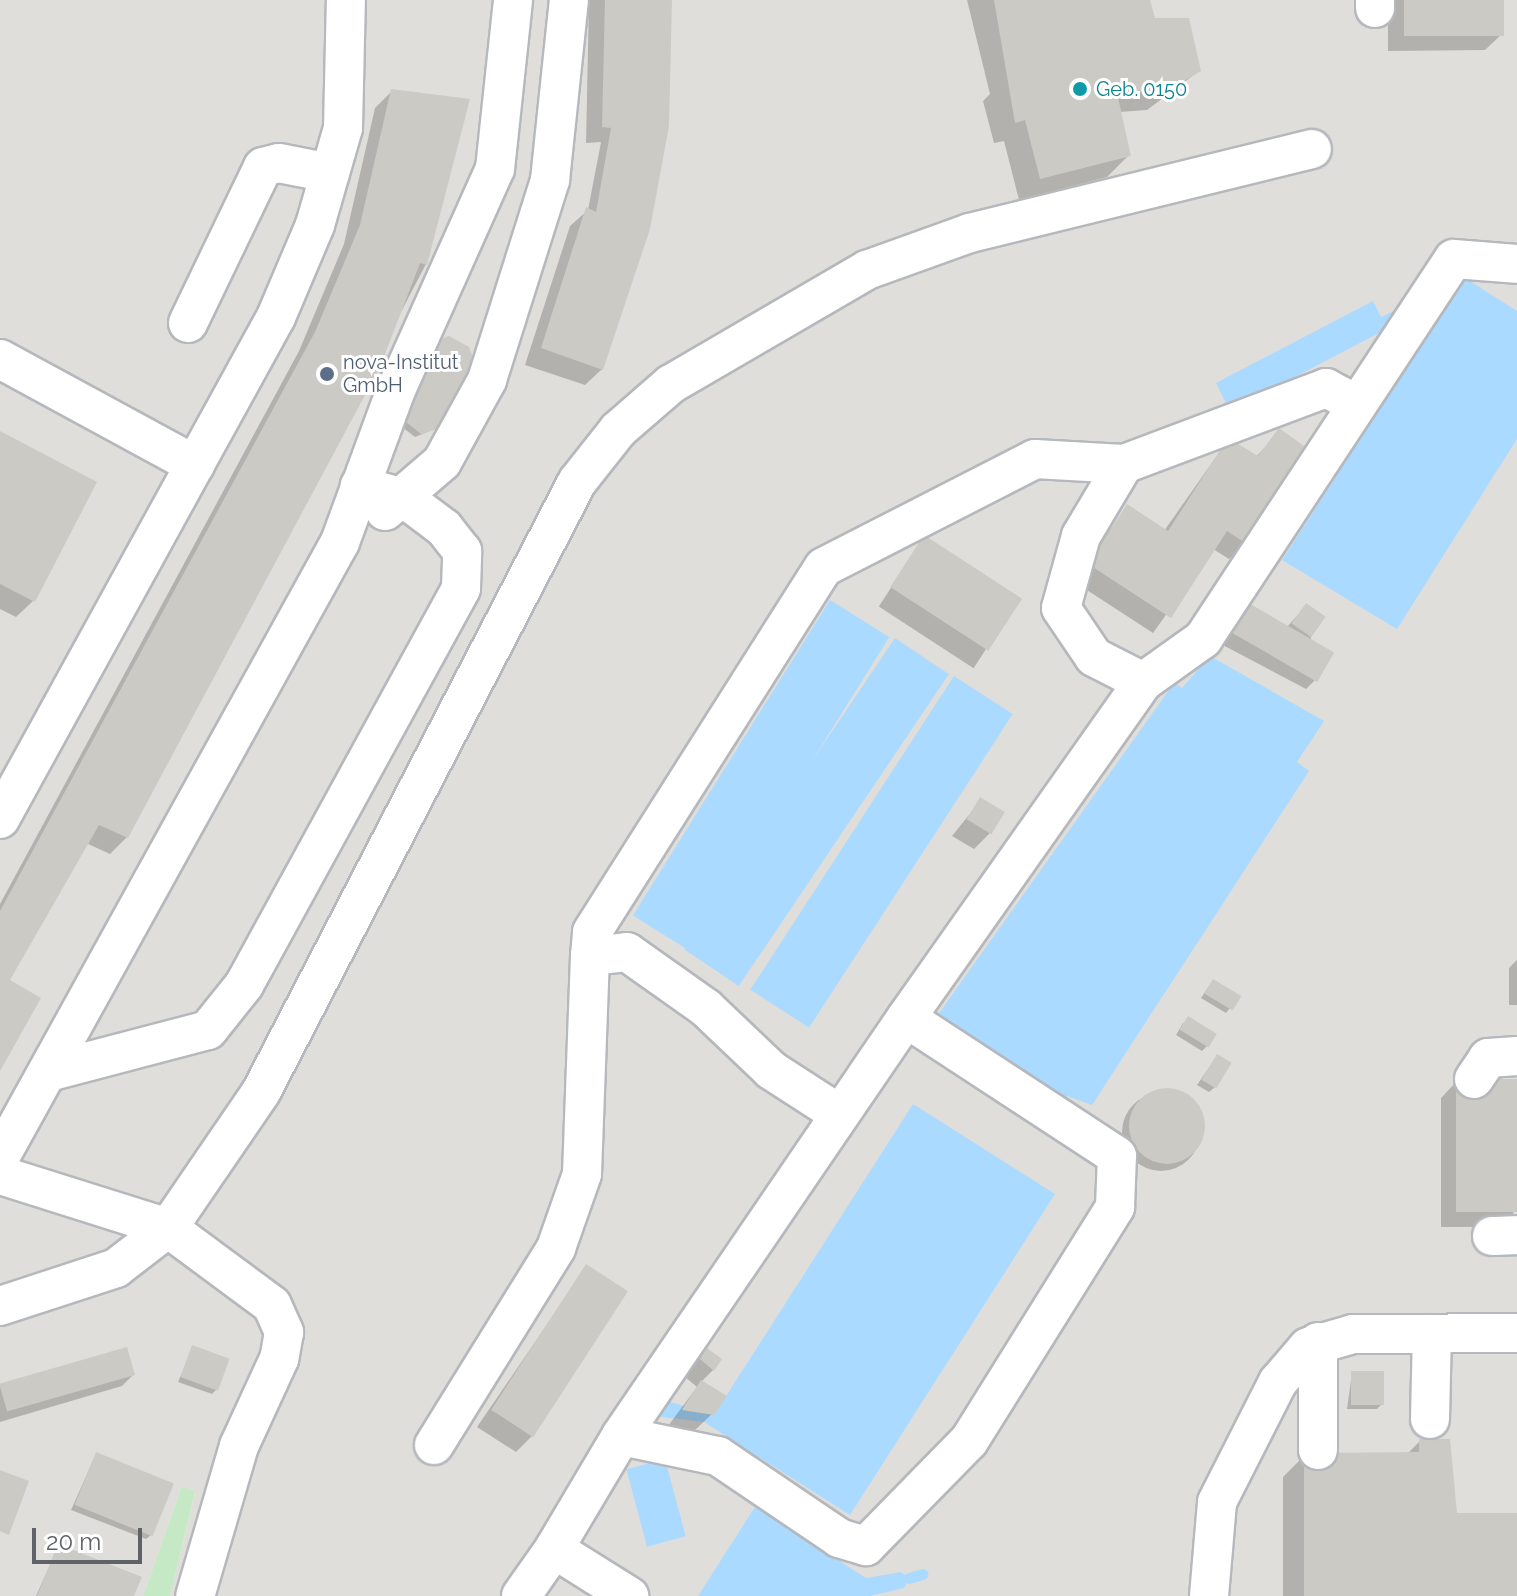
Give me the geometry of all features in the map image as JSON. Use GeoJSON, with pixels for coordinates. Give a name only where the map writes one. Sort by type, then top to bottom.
{"type":"FeatureCollection","features":[{"type":"Feature","properties":{"kind":"street"},"geometry":{"type":"LineString","coordinates":[[0,819],[276,317],[330,173],[343,128],[346,0]]}},
{"type":"Feature","properties":{"kind":"street"},"geometry":{"type":"LineString","coordinates":[[0,1157],[197,789],[340,542],[360,486],[495,169],[513,0]]}},
{"type":"Feature","properties":{"kind":"street"},"geometry":{"type":"LineString","coordinates":[[340,542],[404,498],[442,462],[487,380],[531,250],[554,161],[569,0]]}},
{"type":"Feature","properties":{"kind":"street"},"geometry":{"type":"LineString","coordinates":[[0,1306],[116,1268],[168,1228],[261,1092],[577,482],[618,430],[671,384],[867,270],[970,233],[1312,149]]}},
{"type":"Feature","properties":{"kind":"street"},"geometry":{"type":"LineString","coordinates":[[188,323],[263,167],[279,163],[330,173]]}},
{"type":"Feature","properties":{"kind":"street"},"geometry":{"type":"LineString","coordinates":[[521,1596],[554,1549],[621,1436],[839,1114],[1143,682],[1203,639],[1454,259],[1517,264]]}},
{"type":"Feature","properties":{"kind":"street"},"geometry":{"type":"LineString","coordinates":[[0,359],[195,465]]}},
{"type":"Feature","properties":{"kind":"street"},"geometry":{"type":"LineString","coordinates":[[434,1445],[556,1248],[582,1174],[592,932],[824,567],[1035,459],[1124,464],[1326,388],[1356,404]]}},
{"type":"Feature","properties":{"kind":"street"},"geometry":{"type":"LineString","coordinates":[[1124,464],[1081,536],[1061,608],[1094,657],[1143,682]]}},
{"type":"Feature","properties":{"kind":"street"},"geometry":{"type":"LineString","coordinates":[[48,1072],[208,1030],[244,985],[461,588],[462,551],[404,498],[360,486]]}},
{"type":"Feature","properties":{"kind":"street"},"geometry":{"type":"LineString","coordinates":[[590,956],[627,952],[706,1008],[771,1070],[839,1114]]}},
{"type":"Feature","properties":{"kind":"street"},"geometry":{"type":"LineString","coordinates":[[621,1436],[718,1456],[839,1538],[866,1546],[969,1441],[1094,1250],[1115,1207],[1117,1156],[906,1018]]}},
{"type":"Feature","properties":{"kind":"street"},"geometry":{"type":"LineString","coordinates":[[1474,1079],[1488,1058],[1517,1056]]}},
{"type":"Feature","properties":{"kind":"street"},"geometry":{"type":"LineString","coordinates":[[0,1175],[168,1228],[272,1305],[284,1332],[216,1510],[195,1596]]}},
{"type":"Feature","properties":{"kind":"street"},"geometry":{"type":"LineString","coordinates":[[1209,1596],[1217,1502],[1278,1382],[1318,1342],[1432,1334],[1517,1333]]}},
{"type":"Feature","properties":{"kind":"street"},"geometry":{"type":"LineString","coordinates":[[1430,1419],[1432,1334]]}},
{"type":"Feature","properties":{"kind":"street"},"geometry":{"type":"LineString","coordinates":[[1318,1342],[1318,1450]]}},
{"type":"Feature","properties":{"kind":"street"},"geometry":{"type":"LineString","coordinates":[[554,1549],[629,1596]]}},
{"type":"Feature","properties":{"kind":"shaded area"},"geometry":{"type":"Polygon","coordinates":[[[0,0],[1517,0],[1517,1596],[170,1596],[195,1493],[182,1486],[143,1596],[0,1596],[0,0]]]}},
{"type":"Feature","properties":{"kind":"green space"},"geometry":{"type":"Polygon","coordinates":[[[182,1486],[195,1492],[170,1596],[143,1596],[182,1486]]]}},
{"type":"Feature","properties":{"kind":"water"},"geometry":{"type":"Polygon","coordinates":[[[1465,278],[1517,311],[1517,439],[1397,629],[1282,560],[1465,278]]]}},
{"type":"Feature","properties":{"kind":"water"},"geometry":{"type":"Polygon","coordinates":[[[1373,301],[1381,317],[1394,311],[1400,322],[1230,411],[1216,383],[1373,301]]]}},
{"type":"Feature","properties":{"kind":"water"},"geometry":{"type":"Polygon","coordinates":[[[830,600],[889,637],[692,953],[633,915],[830,600]]]}},
{"type":"Feature","properties":{"kind":"water"},"geometry":{"type":"Polygon","coordinates":[[[895,638],[949,674],[739,986],[685,950],[895,638]]]}},
{"type":"Feature","properties":{"kind":"water"},"geometry":{"type":"Polygon","coordinates":[[[1210,656],[1324,721],[1297,762],[1309,771],[1092,1105],[1067,1096],[1059,1111],[932,1023],[1174,683],[1182,688],[1210,656]]]}},
{"type":"Feature","properties":{"kind":"water"},"geometry":{"type":"Polygon","coordinates":[[[954,676],[1013,714],[809,1028],[750,990],[954,676]]]}},
{"type":"Feature","properties":{"kind":"water"},"geometry":{"type":"Polygon","coordinates":[[[913,1104],[1055,1194],[850,1515],[704,1422],[646,1415],[657,1398],[714,1415],[913,1104]]]}},
{"type":"Feature","properties":{"kind":"water"},"geometry":{"type":"Polygon","coordinates":[[[665,1459],[686,1536],[647,1547],[626,1469],[665,1459]]]}},
{"type":"Feature","properties":{"kind":"water"},"geometry":{"type":"Polygon","coordinates":[[[755,1507],[866,1578],[901,1572],[909,1578],[904,1588],[870,1596],[698,1596],[755,1507]]]}},
{"type":"Feature","properties":{"kind":"building"},"geometry":{"type":"Polygon","coordinates":[[[605,0],[672,0],[669,126],[650,229],[603,370],[541,348],[586,207],[596,212],[611,128],[602,127],[605,0]]]}},
{"type":"Feature","properties":{"kind":"building","name":"Geb. 0150"},"geometry":{"type":"Polygon","coordinates":[[[994,0],[1150,0],[1155,18],[1189,18],[1201,71],[1170,89],[1117,93],[1131,156],[1040,179],[1025,120],[1015,123],[994,0]]]}},
{"type":"Feature","properties":{"kind":"building"},"geometry":{"type":"Polygon","coordinates":[[[1404,0],[1504,0],[1504,36],[1404,36],[1404,0]]]}},
{"type":"Feature","properties":{"kind":"building"},"geometry":{"type":"Polygon","coordinates":[[[391,89],[470,99],[427,265],[420,263],[380,367],[128,838],[99,825],[10,980],[41,998],[0,1071],[0,911],[315,332],[360,225],[391,89]]]}},
{"type":"Feature","properties":{"kind":"building"},"geometry":{"type":"Polygon","coordinates":[[[449,336],[469,347],[475,363],[444,427],[421,434],[406,422],[402,406],[437,340],[449,336]]]}},
{"type":"Feature","properties":{"kind":"building"},"geometry":{"type":"Polygon","coordinates":[[[1279,428],[1308,449],[1247,544],[1227,531],[1171,618],[1088,564],[1127,504],[1168,531],[1228,438],[1258,456],[1279,428]]]}},
{"type":"Feature","properties":{"kind":"building"},"geometry":{"type":"Polygon","coordinates":[[[0,431],[97,482],[35,602],[0,584],[0,431]]]}},
{"type":"Feature","properties":{"kind":"building"},"geometry":{"type":"Polygon","coordinates":[[[924,535],[1022,599],[988,651],[890,587],[924,535]]]}},
{"type":"Feature","properties":{"kind":"building"},"geometry":{"type":"Polygon","coordinates":[[[1245,601],[1334,652],[1317,682],[1228,630],[1245,601]]]}},
{"type":"Feature","properties":{"kind":"building"},"geometry":{"type":"Polygon","coordinates":[[[1306,603],[1326,617],[1311,637],[1292,623],[1306,603]]]}},
{"type":"Feature","properties":{"kind":"building"},"geometry":{"type":"Polygon","coordinates":[[[980,797],[1005,812],[991,834],[967,819],[980,797]]]}},
{"type":"Feature","properties":{"kind":"building"},"geometry":{"type":"Polygon","coordinates":[[[1213,979],[1241,996],[1233,1011],[1204,994],[1213,979]]]}},
{"type":"Feature","properties":{"kind":"building"},"geometry":{"type":"Polygon","coordinates":[[[1188,1016],[1217,1034],[1208,1048],[1180,1030],[1188,1016]]]}},
{"type":"Feature","properties":{"kind":"building"},"geometry":{"type":"Polygon","coordinates":[[[1217,1054],[1232,1063],[1216,1088],[1202,1080],[1217,1054]]]}},
{"type":"Feature","properties":{"kind":"building"},"geometry":{"type":"Polygon","coordinates":[[[1456,1079],[1517,1079],[1517,1212],[1456,1212],[1456,1079]]]}},
{"type":"Feature","properties":{"kind":"building"},"geometry":{"type":"Polygon","coordinates":[[[1167,1088],[1182,1091],[1194,1099],[1202,1111],[1205,1126],[1202,1141],[1194,1153],[1182,1161],[1167,1164],[1152,1161],[1140,1153],[1132,1141],[1129,1126],[1132,1111],[1140,1099],[1152,1091],[1167,1088]]]}},
{"type":"Feature","properties":{"kind":"building"},"geometry":{"type":"Polygon","coordinates":[[[586,1264],[628,1291],[533,1437],[491,1410],[586,1264]]]}},
{"type":"Feature","properties":{"kind":"building"},"geometry":{"type":"Polygon","coordinates":[[[192,1345],[230,1359],[218,1391],[180,1377],[192,1345]]]}},
{"type":"Feature","properties":{"kind":"building"},"geometry":{"type":"Polygon","coordinates":[[[127,1347],[135,1375],[7,1412],[0,1383],[127,1347]]]}},
{"type":"Feature","properties":{"kind":"building"},"geometry":{"type":"Polygon","coordinates":[[[707,1348],[722,1359],[714,1371],[700,1359],[707,1348]]]}},
{"type":"Feature","properties":{"kind":"building"},"geometry":{"type":"Polygon","coordinates":[[[1351,1371],[1384,1371],[1384,1405],[1351,1405],[1351,1371]]]}},
{"type":"Feature","properties":{"kind":"building"},"geometry":{"type":"Polygon","coordinates":[[[701,1380],[727,1396],[714,1415],[682,1410],[701,1380]]]}},
{"type":"Feature","properties":{"kind":"building"},"geometry":{"type":"Polygon","coordinates":[[[1419,1439],[1450,1439],[1457,1513],[1517,1513],[1517,1596],[1304,1596],[1304,1453],[1419,1452],[1419,1439]]]}},
{"type":"Feature","properties":{"kind":"building"},"geometry":{"type":"Polygon","coordinates":[[[96,1452],[174,1483],[153,1536],[75,1505],[96,1452]]]}},
{"type":"Feature","properties":{"kind":"building"},"geometry":{"type":"Polygon","coordinates":[[[0,1470],[29,1481],[9,1535],[0,1531],[0,1470]]]}},
{"type":"Feature","properties":{"kind":"building"},"geometry":{"type":"Polygon","coordinates":[[[58,1544],[142,1577],[134,1596],[37,1596],[58,1544]]]}},
{"type":"Feature","properties":{"kind":"waterway"},"geometry":{"type":"LineString","coordinates":[[909,1578],[922,1574]]}},
{"type":"Feature","properties":{"kind":"place","name":"Geb. 0150"},"geometry":{"type":"Point","coordinates":[1080,89]}},
{"type":"Feature","properties":{"kind":"place","name":"nova-Institut GmbH"},"geometry":{"type":"Point","coordinates":[327,374]}}]}
